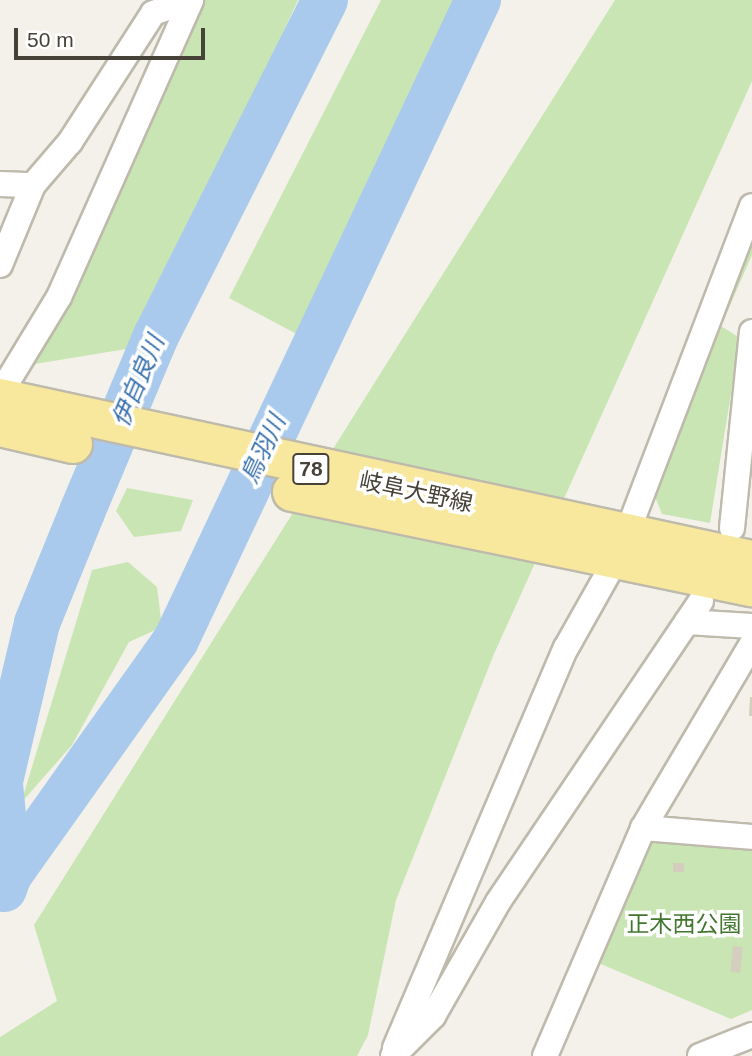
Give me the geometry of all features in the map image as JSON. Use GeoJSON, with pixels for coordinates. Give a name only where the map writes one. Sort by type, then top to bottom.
{"type":"FeatureCollection","features":[{"type":"Feature","properties":{"kind":"main road","name":"岐阜大野線"},"geometry":{"type":"LineString","coordinates":[[11,412],[602,545],[752,587]]}},
{"type":"Feature","properties":{"kind":"main road","name":"岐阜大野線"},"geometry":{"type":"LineString","coordinates":[[602,545],[752,560]]}},
{"type":"Feature","properties":{"kind":"street"},"geometry":{"type":"LineString","coordinates":[[0,265],[33,185],[70,142],[153,13],[191,0]]}},
{"type":"Feature","properties":{"kind":"street"},"geometry":{"type":"LineString","coordinates":[[11,412],[191,0]]}},
{"type":"Feature","properties":{"kind":"street"},"geometry":{"type":"LineString","coordinates":[[0,184],[33,185]]}},
{"type":"Feature","properties":{"kind":"street"},"geometry":{"type":"LineString","coordinates":[[392,1056],[566,648],[602,545],[752,206]]}},
{"type":"Feature","properties":{"kind":"street"},"geometry":{"type":"LineString","coordinates":[[732,527],[752,332]]}},
{"type":"Feature","properties":{"kind":"street"},"geometry":{"type":"LineString","coordinates":[[392,1056],[433,1016],[498,902],[698,615],[751,632],[643,828],[545,1056]]}},
{"type":"Feature","properties":{"kind":"street"},"geometry":{"type":"LineString","coordinates":[[643,828],[752,837]]}},
{"type":"Feature","properties":{"kind":"street"},"geometry":{"type":"LineString","coordinates":[[700,1056],[752,1035]]}},
{"type":"Feature","properties":{"kind":"street"},"geometry":{"type":"LineString","coordinates":[[751,1056],[752,1041]]}},
{"type":"Feature","properties":{"kind":"green space"},"geometry":{"type":"Polygon","coordinates":[[[202,0],[298,0],[138,347],[29,365],[202,0]]]}},
{"type":"Feature","properties":{"kind":"green space"},"geometry":{"type":"Polygon","coordinates":[[[381,0],[487,0],[306,339],[229,298],[381,0]]]}},
{"type":"Feature","properties":{"kind":"green space"},"geometry":{"type":"Polygon","coordinates":[[[615,0],[752,0],[752,81],[494,654],[396,900],[368,1035],[357,1056],[0,1056],[0,1037],[57,1001],[34,925],[615,0]]]}},
{"type":"Feature","properties":{"kind":"green space"},"geometry":{"type":"Polygon","coordinates":[[[752,211],[752,255],[721,326],[740,338],[710,523],[662,514],[654,494],[752,211]]]}},
{"type":"Feature","properties":{"kind":"green space"},"geometry":{"type":"Polygon","coordinates":[[[127,488],[193,500],[181,531],[134,537],[116,511],[127,488]]]}},
{"type":"Feature","properties":{"kind":"green space"},"geometry":{"type":"Polygon","coordinates":[[[128,562],[157,587],[162,627],[129,642],[72,745],[21,803],[92,570],[128,562]]]}},
{"type":"Feature","properties":{"kind":"green space","name":"正木西公園"},"geometry":{"type":"Polygon","coordinates":[[[650,842],[752,850],[752,1010],[731,1019],[596,962],[650,842]]]}},
{"type":"Feature","properties":{"kind":"building"},"geometry":{"type":"Polygon","coordinates":[[[752,697],[752,716],[749,716],[752,697]]]}},
{"type":"Feature","properties":{"kind":"building"},"geometry":{"type":"Polygon","coordinates":[[[673,863],[684,863],[684,872],[673,872],[673,863]]]}},
{"type":"Feature","properties":{"kind":"building"},"geometry":{"type":"Polygon","coordinates":[[[733,946],[743,947],[740,973],[730,972],[733,946]]]}},
{"type":"Feature","properties":{"kind":"waterway","name":"伊自良川"},"geometry":{"type":"LineString","coordinates":[[0,781],[37,623],[82,512],[156,336],[325,0]]}},
{"type":"Feature","properties":{"kind":"waterway","name":"鳥羽川"},"geometry":{"type":"LineString","coordinates":[[9,875],[176,640],[478,0]]}},
{"type":"Feature","properties":{"kind":"waterway","name":"伊自良川"},"geometry":{"type":"LineString","coordinates":[[0,784],[9,875],[4,889]]}}]}
